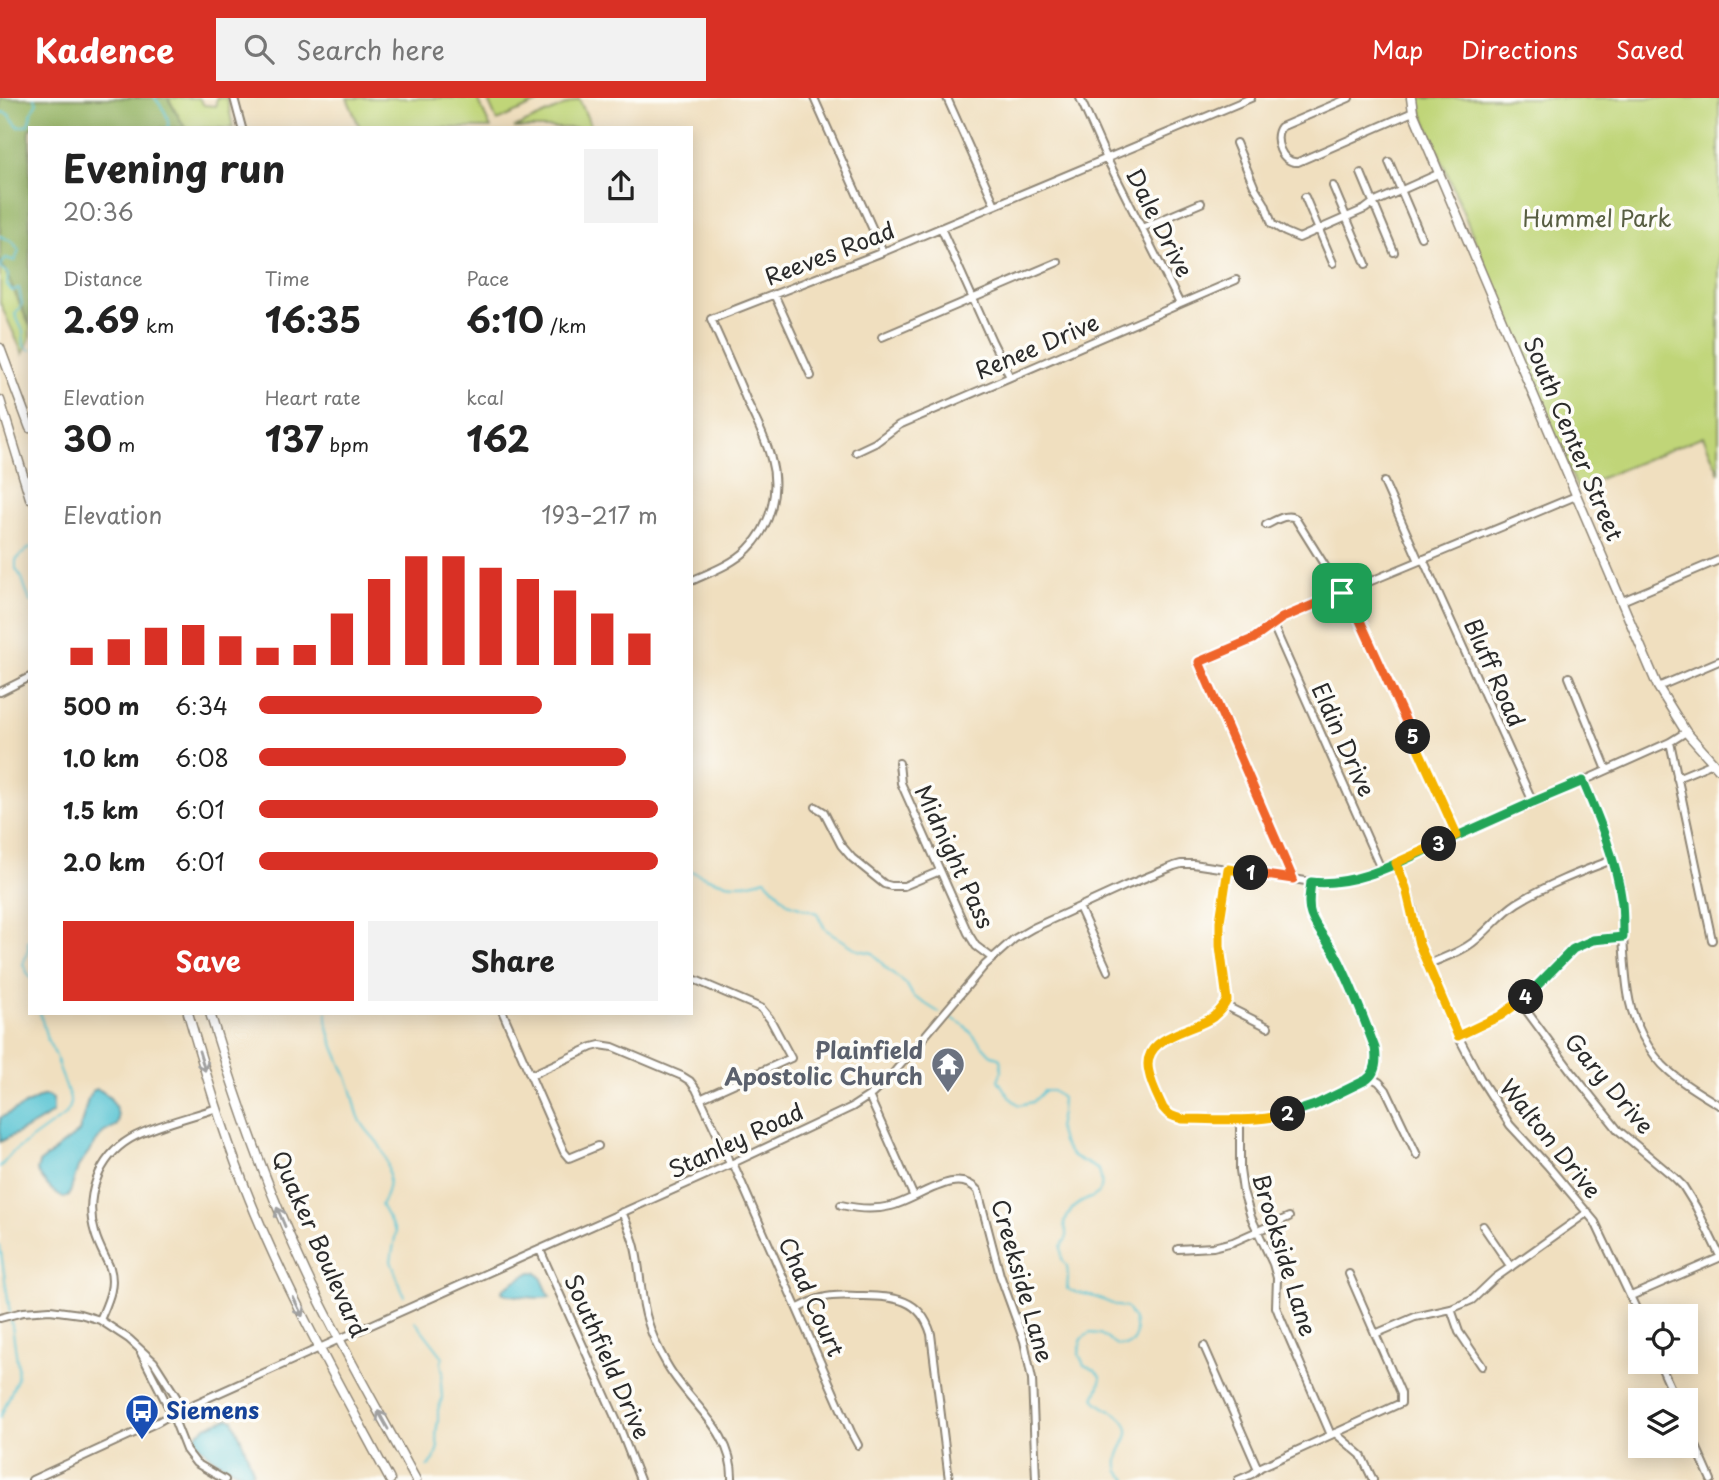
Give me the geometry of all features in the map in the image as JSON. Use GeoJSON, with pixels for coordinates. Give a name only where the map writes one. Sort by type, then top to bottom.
{"type":"FeatureCollection","features":[{"type":"Feature","properties":{"kind":"main road","name":"South Center Street"},"geometry":{"type":"LineString","coordinates":[[1403,98],[1413,112],[1440,173],[1658,687],[1686,732],[1716,766]]}},
{"type":"Feature","properties":{"kind":"main road","name":"South Center Street"},"geometry":{"type":"LineString","coordinates":[[1410,98],[1413,112]]}},
{"type":"Feature","properties":{"kind":"main road"},"geometry":{"type":"LineString","coordinates":[[0,348],[28,423]]}},
{"type":"Feature","properties":{"kind":"main road"},"geometry":{"type":"LineString","coordinates":[[0,400],[28,491]]}},
{"type":"Feature","properties":{"kind":"main road","name":"Quaker Boulevard"},"geometry":{"type":"LineString","coordinates":[[189,1015],[217,1108],[248,1194],[284,1278],[390,1480]]}},
{"type":"Feature","properties":{"kind":"main road","name":"Quaker Boulevard"},"geometry":{"type":"LineString","coordinates":[[212,1015],[235,1093],[267,1181],[307,1275],[416,1480]]}},
{"type":"Feature","properties":{"kind":"street"},"geometry":{"type":"LineString","coordinates":[[234,98],[241,126]]}},
{"type":"Feature","properties":{"kind":"street"},"geometry":{"type":"LineString","coordinates":[[814,98],[883,252]]}},
{"type":"Feature","properties":{"kind":"street"},"geometry":{"type":"LineString","coordinates":[[947,98],[995,205]]}},
{"type":"Feature","properties":{"kind":"street","name":"Dale Drive"},"geometry":{"type":"LineString","coordinates":[[1080,98],[1107,159],[1180,304]]}},
{"type":"Feature","properties":{"kind":"street","name":"Reeves Road"},"geometry":{"type":"LineString","coordinates":[[693,579],[727,564],[747,550],[762,533],[771,512],[774,489],[771,458],[711,319],[942,228],[1251,98]]}},
{"type":"Feature","properties":{"kind":"street"},"geometry":{"type":"LineString","coordinates":[[1349,98],[1281,127],[1277,140],[1285,158],[1295,163],[1413,112]]}},
{"type":"Feature","properties":{"kind":"street"},"geometry":{"type":"LineString","coordinates":[[1236,143],[1272,224],[1299,238],[1440,173]]}},
{"type":"Feature","properties":{"kind":"street"},"geometry":{"type":"LineString","coordinates":[[1389,162],[1420,237]]}},
{"type":"Feature","properties":{"kind":"street"},"geometry":{"type":"LineString","coordinates":[[1361,173],[1394,252]]}},
{"type":"Feature","properties":{"kind":"street"},"geometry":{"type":"LineString","coordinates":[[1333,186],[1366,264]]}},
{"type":"Feature","properties":{"kind":"street"},"geometry":{"type":"LineString","coordinates":[[1305,197],[1333,263]]}},
{"type":"Feature","properties":{"kind":"street"},"geometry":{"type":"LineString","coordinates":[[1142,228],[1201,203]]}},
{"type":"Feature","properties":{"kind":"street"},"geometry":{"type":"LineString","coordinates":[[942,228],[1010,377]]}},
{"type":"Feature","properties":{"kind":"street"},"geometry":{"type":"LineString","coordinates":[[881,337],[1058,262]]}},
{"type":"Feature","properties":{"kind":"street","name":"Renee Drive"},"geometry":{"type":"LineString","coordinates":[[856,452],[875,443],[899,425],[1236,280]]}},
{"type":"Feature","properties":{"kind":"street"},"geometry":{"type":"LineString","coordinates":[[775,294],[811,376]]}},
{"type":"Feature","properties":{"kind":"street","name":"Bluff Road"},"geometry":{"type":"LineString","coordinates":[[1384,482],[1533,802]]}},
{"type":"Feature","properties":{"kind":"street"},"geometry":{"type":"LineString","coordinates":[[1293,879],[1199,662],[1253,639],[1289,615],[1576,496]]}},
{"type":"Feature","properties":{"kind":"street"},"geometry":{"type":"LineString","coordinates":[[1266,525],[1286,516],[1294,518],[1344,592],[1457,835]]}},
{"type":"Feature","properties":{"kind":"street"},"geometry":{"type":"LineString","coordinates":[[1622,601],[1719,560]]}},
{"type":"Feature","properties":{"kind":"street","name":"Eldin Drive"},"geometry":{"type":"LineString","coordinates":[[1273,625],[1381,869]]}},
{"type":"Feature","properties":{"kind":"street"},"geometry":{"type":"LineString","coordinates":[[1658,687],[1719,661]]}},
{"type":"Feature","properties":{"kind":"street"},"geometry":{"type":"LineString","coordinates":[[1569,677],[1607,770]]}},
{"type":"Feature","properties":{"kind":"street"},"geometry":{"type":"LineString","coordinates":[[0,692],[28,678]]}},
{"type":"Feature","properties":{"kind":"street","name":"Stanley Road"},"geometry":{"type":"LineString","coordinates":[[32,1480],[172,1414],[731,1164],[852,1107],[891,1076],[992,958],[1014,939],[1079,906],[1181,864],[1311,882],[1341,882],[1360,877],[1670,743],[1686,732]]}},
{"type":"Feature","properties":{"kind":"street"},"geometry":{"type":"LineString","coordinates":[[1670,743],[1712,940]]}},
{"type":"Feature","properties":{"kind":"street","name":"Midnight Pass"},"geometry":{"type":"LineString","coordinates":[[899,763],[901,783],[971,940],[992,958]]}},
{"type":"Feature","properties":{"kind":"street"},"geometry":{"type":"LineString","coordinates":[[1677,778],[1716,766]]}},
{"type":"Feature","properties":{"kind":"street"},"geometry":{"type":"LineString","coordinates":[[1583,781],[1603,828],[1622,903],[1628,996],[1633,1014],[1643,1036],[1669,1071],[1719,1105]]}},
{"type":"Feature","properties":{"kind":"street"},"geometry":{"type":"LineString","coordinates":[[816,807],[824,812],[841,845],[852,858],[884,884],[904,886],[940,871]]}},
{"type":"Feature","properties":{"kind":"street"},"geometry":{"type":"LineString","coordinates":[[1427,965],[1472,943],[1517,902],[1612,860]]}},
{"type":"Feature","properties":{"kind":"street","name":"Walton Drive"},"geometry":{"type":"LineString","coordinates":[[1396,863],[1413,910],[1416,931],[1427,965],[1458,1036],[1485,1088],[1510,1125],[1588,1212],[1603,1235],[1634,1304]]}},
{"type":"Feature","properties":{"kind":"street"},"geometry":{"type":"LineString","coordinates":[[1228,869],[1220,921],[1220,946],[1227,1000],[1213,1017],[1163,1041],[1150,1053],[1148,1071],[1163,1108],[1182,1119],[1275,1118],[1301,1111],[1351,1088],[1370,1077],[1376,1067],[1375,1048],[1341,964],[1311,915],[1311,882]]}},
{"type":"Feature","properties":{"kind":"street"},"geometry":{"type":"LineString","coordinates":[[1079,906],[1108,971]]}},
{"type":"Feature","properties":{"kind":"street"},"geometry":{"type":"LineString","coordinates":[[1458,1036],[1486,1024],[1520,1002],[1573,949],[1593,940],[1623,937]]}},
{"type":"Feature","properties":{"kind":"street"},"geometry":{"type":"LineString","coordinates":[[693,979],[761,1008],[791,1058],[700,1099]]}},
{"type":"Feature","properties":{"kind":"street","name":"Gary Drive"},"geometry":{"type":"LineString","coordinates":[[1520,1002],[1618,1129],[1683,1186],[1719,1256]]}},
{"type":"Feature","properties":{"kind":"street"},"geometry":{"type":"LineString","coordinates":[[1224,1005],[1268,1027]]}},
{"type":"Feature","properties":{"kind":"street"},"geometry":{"type":"LineString","coordinates":[[504,1015],[564,1152],[569,1158],[598,1146]]}},
{"type":"Feature","properties":{"kind":"street","name":"Chad Court"},"geometry":{"type":"LineString","coordinates":[[531,1075],[592,1047],[607,1045],[686,1078],[693,1085],[858,1445]]}},
{"type":"Feature","properties":{"kind":"street"},"geometry":{"type":"LineString","coordinates":[[1370,1077],[1386,1090],[1417,1155]]}},
{"type":"Feature","properties":{"kind":"street"},"geometry":{"type":"LineString","coordinates":[[869,1096],[914,1197]]}},
{"type":"Feature","properties":{"kind":"street"},"geometry":{"type":"LineString","coordinates":[[100,1320],[110,1298],[112,1283],[110,1268],[90,1213],[92,1193],[99,1173],[116,1150],[131,1138],[217,1108]]}},
{"type":"Feature","properties":{"kind":"street","name":"Brookside Lane"},"geometry":{"type":"LineString","coordinates":[[1240,1120],[1241,1180],[1245,1200],[1277,1278],[1276,1307],[1333,1434],[1361,1455],[1373,1480]]}},
{"type":"Feature","properties":{"kind":"street","name":"Creekside Lane"},"geometry":{"type":"LineString","coordinates":[[841,1205],[880,1208],[900,1203],[957,1180],[972,1184],[978,1191],[1000,1275],[1024,1341],[1032,1379],[1036,1480]]}},
{"type":"Feature","properties":{"kind":"street"},"geometry":{"type":"LineString","coordinates":[[622,1212],[636,1250],[647,1321],[654,1340],[671,1372],[720,1434],[731,1465],[732,1480]]}},
{"type":"Feature","properties":{"kind":"street"},"geometry":{"type":"LineString","coordinates":[[1375,1334],[1415,1317],[1451,1309],[1472,1300],[1495,1278],[1588,1212]]}},
{"type":"Feature","properties":{"kind":"street"},"geometry":{"type":"LineString","coordinates":[[1178,1249],[1222,1245],[1289,1217]]}},
{"type":"Feature","properties":{"kind":"street"},"geometry":{"type":"LineString","coordinates":[[1483,1226],[1511,1267]]}},
{"type":"Feature","properties":{"kind":"street","name":"Southfield Drive"},"geometry":{"type":"LineString","coordinates":[[540,1250],[624,1437],[640,1480]]}},
{"type":"Feature","properties":{"kind":"street"},"geometry":{"type":"LineString","coordinates":[[1631,1296],[1719,1256]]}},
{"type":"Feature","properties":{"kind":"street"},"geometry":{"type":"LineString","coordinates":[[1238,1480],[1397,1405],[1402,1400],[1349,1274]]}},
{"type":"Feature","properties":{"kind":"street"},"geometry":{"type":"LineString","coordinates":[[797,1309],[835,1295],[897,1298],[910,1303],[920,1312],[931,1334],[949,1480]]}},
{"type":"Feature","properties":{"kind":"street"},"geometry":{"type":"LineString","coordinates":[[1451,1309],[1459,1332],[1482,1366]]}},
{"type":"Feature","properties":{"kind":"street"},"geometry":{"type":"LineString","coordinates":[[0,1318],[23,1312],[50,1310],[100,1320],[129,1339],[158,1367],[184,1409]]}},
{"type":"Feature","properties":{"kind":"street"},"geometry":{"type":"LineString","coordinates":[[1204,1346],[1258,1469]]}},
{"type":"Feature","properties":{"kind":"street"},"geometry":{"type":"LineString","coordinates":[[139,1348],[172,1414],[186,1450],[196,1463],[225,1480]]}},
{"type":"Feature","properties":{"kind":"street"},"geometry":{"type":"LineString","coordinates":[[1698,1450],[1711,1480]]}},
{"type":"Feature","properties":{"kind":"green space"},"geometry":{"type":"Polygon","coordinates":[[[0,98],[168,98],[184,126],[28,126],[28,322],[0,260],[0,98]]]}},
{"type":"Feature","properties":{"kind":"green space"},"geometry":{"type":"Polygon","coordinates":[[[168,98],[199,98],[204,105],[216,106],[216,98],[227,98],[233,126],[184,126],[168,98]]]}},
{"type":"Feature","properties":{"kind":"green space"},"geometry":{"type":"Polygon","coordinates":[[[347,98],[477,98],[490,126],[359,126],[347,98]]]}},
{"type":"Feature","properties":{"kind":"green space"},"geometry":{"type":"Polygon","coordinates":[[[487,98],[546,98],[546,99],[497,121],[487,98]]]}},
{"type":"Feature","properties":{"kind":"green space","name":"Hummel Park"},"geometry":{"type":"Polygon","coordinates":[[[1416,98],[1719,98],[1719,473],[1703,436],[1577,488],[1416,98]]]}},
{"type":"Feature","properties":{"kind":"green space"},"geometry":{"type":"Polygon","coordinates":[[[579,99],[591,126],[518,126],[579,99]]]}},
{"type":"Feature","properties":{"kind":"green space"},"geometry":{"type":"Polygon","coordinates":[[[0,257],[28,321],[28,343],[23,354],[0,303],[0,257]]]}},
{"type":"Feature","properties":{"kind":"water"},"geometry":{"type":"Polygon","coordinates":[[[97,1089],[107,1095],[114,1104],[118,1114],[117,1125],[103,1133],[85,1157],[78,1167],[69,1196],[64,1198],[42,1179],[37,1171],[39,1163],[79,1132],[88,1099],[92,1091],[97,1089]]]}},
{"type":"Feature","properties":{"kind":"water"},"geometry":{"type":"Polygon","coordinates":[[[42,1096],[53,1099],[53,1112],[0,1142],[0,1118],[42,1096]]]}},
{"type":"Feature","properties":{"kind":"water"},"geometry":{"type":"Polygon","coordinates":[[[531,1272],[536,1272],[541,1277],[550,1297],[527,1297],[502,1292],[504,1288],[531,1272]]]}},
{"type":"Feature","properties":{"kind":"water"},"geometry":{"type":"Polygon","coordinates":[[[229,1418],[233,1420],[244,1446],[253,1471],[250,1476],[219,1461],[198,1443],[195,1437],[206,1427],[229,1418]]]}},
{"type":"Feature","properties":{"kind":"waterway"},"geometry":{"type":"LineString","coordinates":[[0,113],[8,114],[19,127],[28,125],[37,102],[34,98]]}},
{"type":"Feature","properties":{"kind":"waterway"},"geometry":{"type":"LineString","coordinates":[[155,98],[167,116],[168,126]]}},
{"type":"Feature","properties":{"kind":"waterway"},"geometry":{"type":"LineString","coordinates":[[0,236],[13,242],[19,250],[15,261],[6,258],[0,267],[8,274],[7,285],[12,291],[19,288],[22,304],[15,314],[23,331],[24,346],[28,349]]}},
{"type":"Feature","properties":{"kind":"waterway"},"geometry":{"type":"LineString","coordinates":[[28,549],[16,560],[16,569],[28,596]]}},
{"type":"Feature","properties":{"kind":"waterway"},"geometry":{"type":"LineString","coordinates":[[693,872],[710,879],[736,884],[765,879],[788,903],[817,913],[825,929],[858,950],[873,953],[907,985],[913,996],[940,1013]]}},
{"type":"Feature","properties":{"kind":"waterway"},"geometry":{"type":"LineString","coordinates":[[28,941],[28,950]]}},
{"type":"Feature","properties":{"kind":"waterway"},"geometry":{"type":"LineString","coordinates":[[28,950],[23,964],[28,974]]}},
{"type":"Feature","properties":{"kind":"waterway"},"geometry":{"type":"LineString","coordinates":[[0,1167],[12,1153],[65,1115],[70,1107],[70,1099],[41,1015]]}},
{"type":"Feature","properties":{"kind":"waterway"},"geometry":{"type":"LineString","coordinates":[[327,1015],[332,1041],[350,1085],[359,1117],[386,1158],[389,1182],[381,1205],[396,1232],[391,1261],[404,1296]]}},
{"type":"Feature","properties":{"kind":"waterway"},"geometry":{"type":"LineString","coordinates":[[946,1015],[964,1025],[990,1054],[1000,1059],[1002,1070],[998,1080],[1009,1097],[1019,1105],[1033,1102],[1044,1091],[1053,1091],[1062,1098],[1058,1128],[1062,1142],[1071,1155],[1099,1170],[1099,1192],[1073,1208],[1064,1223],[1067,1237],[1061,1246],[1062,1259],[1067,1266],[1067,1289],[1127,1308],[1134,1320],[1136,1333],[1133,1342],[1125,1346],[1117,1345],[1100,1334],[1090,1333],[1081,1339],[1079,1354],[1084,1365],[1095,1370],[1101,1378],[1094,1398],[1121,1417],[1127,1426],[1127,1436],[1118,1464],[1119,1472],[1128,1480]]}},
{"type":"Feature","properties":{"kind":"waterway"},"geometry":{"type":"LineString","coordinates":[[0,1246],[10,1313]]}},
{"type":"Feature","properties":{"kind":"waterway"},"geometry":{"type":"LineString","coordinates":[[0,1418],[17,1379],[18,1367],[11,1319]]}},
{"type":"Feature","properties":{"kind":"waterway"},"geometry":{"type":"LineString","coordinates":[[415,1321],[443,1357],[442,1398],[436,1433],[438,1447],[434,1460],[427,1467]]}},
{"type":"Feature","properties":{"kind":"place","name":"Plainfield Apostolic Church"},"geometry":{"type":"Point","coordinates":[948,1094]}},
{"type":"Feature","properties":{"kind":"place","name":"Siemens"},"geometry":{"type":"Point","coordinates":[142,1441]}},
{"type":"Feature","properties":{"kind":"route"},"geometry":{"type":"LineString","coordinates":[[1342,593],[1282,618],[1253,639],[1199,662],[1293,879],[1228,869],[1220,921],[1221,959],[1227,1000],[1213,1017],[1163,1041],[1150,1053],[1148,1071],[1163,1108],[1175,1117],[1240,1120],[1275,1118],[1315,1105],[1372,1075],[1377,1060],[1375,1048],[1341,964],[1311,915],[1311,882],[1341,882],[1360,877],[1396,863],[1583,781],[1603,828],[1617,877],[1622,903],[1623,937],[1593,940],[1573,949],[1520,1002],[1486,1024],[1458,1036],[1419,944],[1413,910],[1396,863],[1457,835],[1347,592],[1342,593]]}}]}
